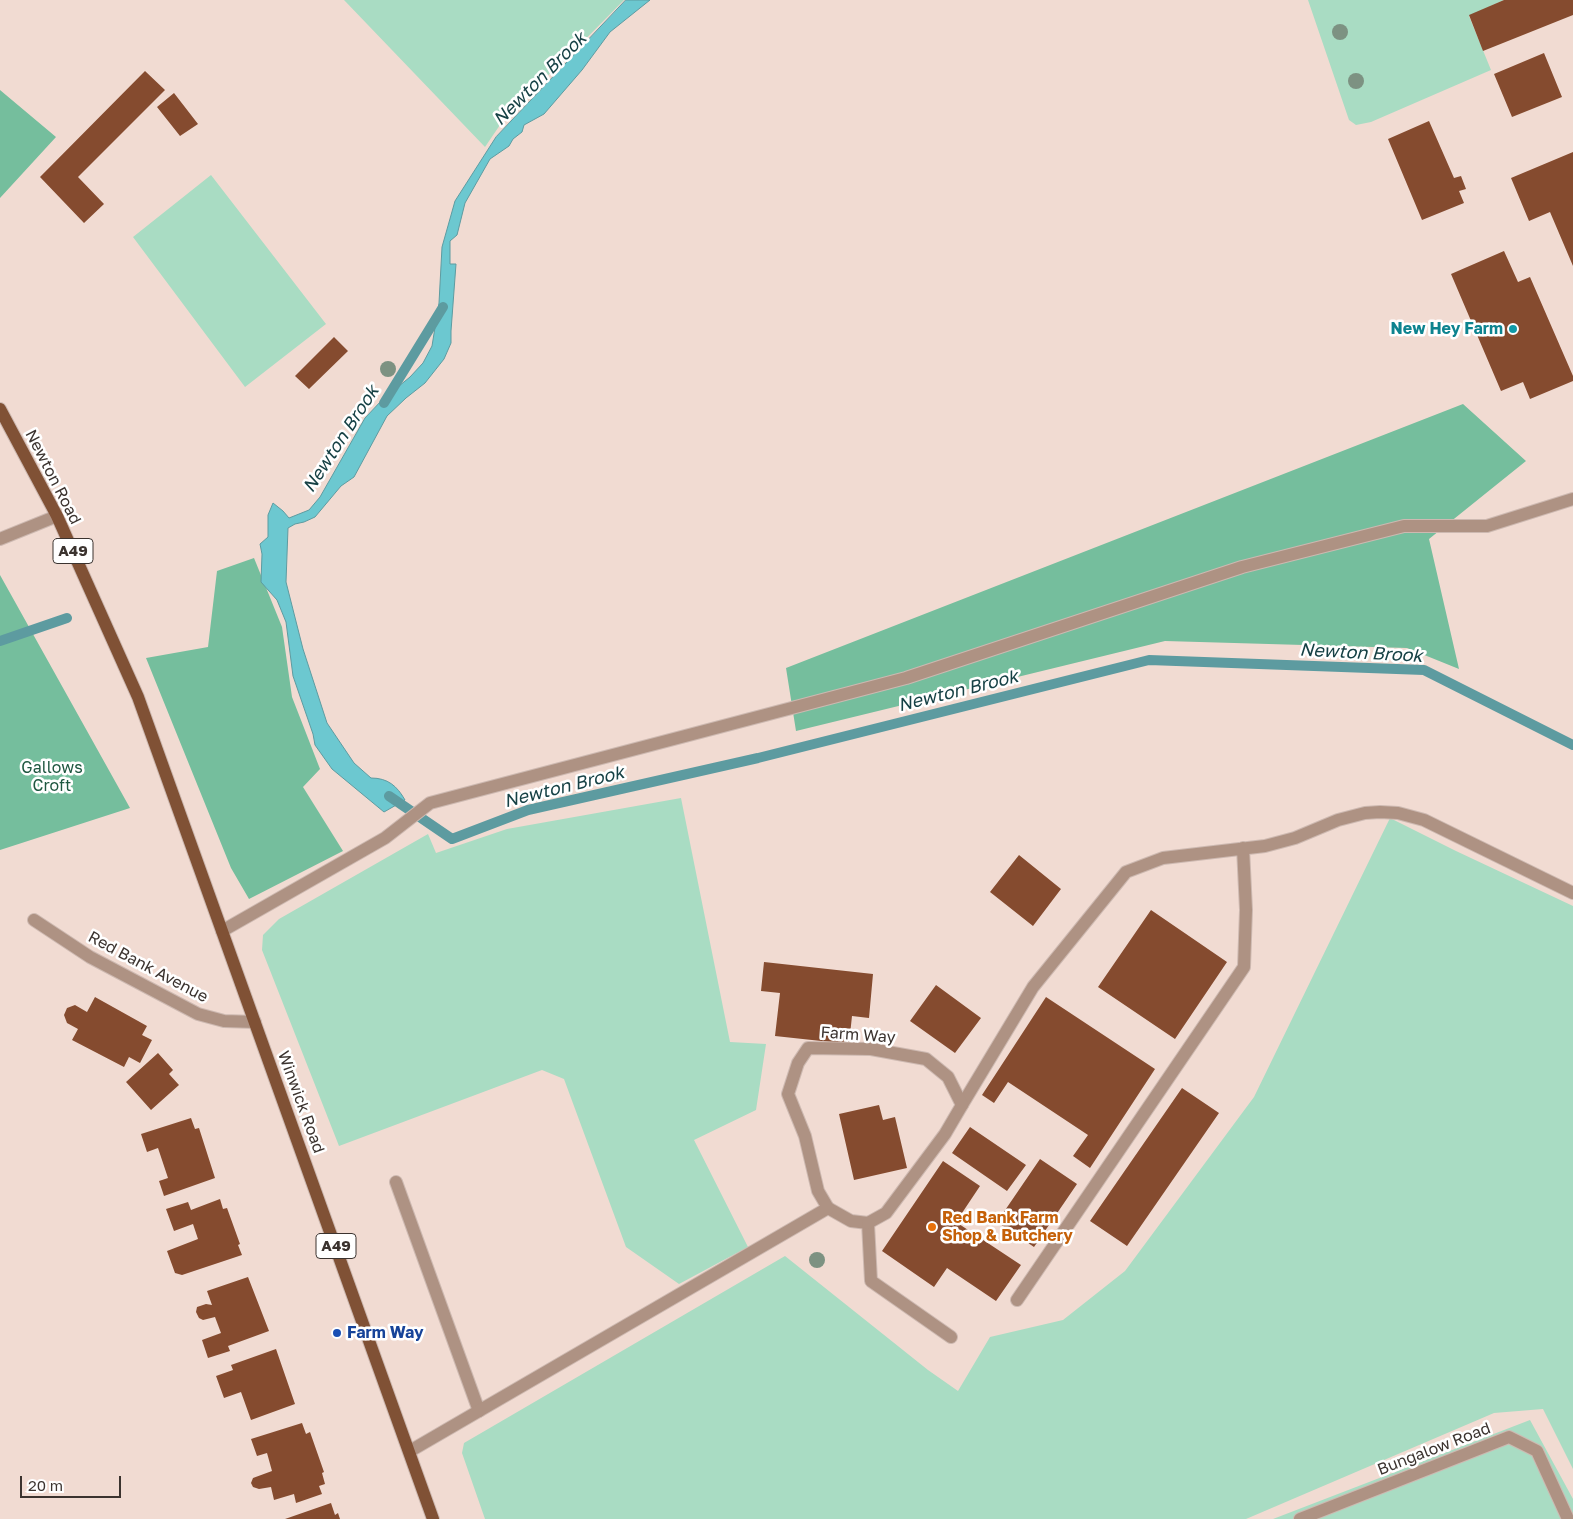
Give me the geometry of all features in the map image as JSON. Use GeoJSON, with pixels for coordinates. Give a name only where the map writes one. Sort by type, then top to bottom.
{"type":"FeatureCollection","features":[{"type":"Feature","properties":{"kind":"main road","name":"Newton Road"},"geometry":{"type":"LineString","coordinates":[[0,409],[57,516],[138,697]]}},
{"type":"Feature","properties":{"kind":"main road","name":"Winwick Road"},"geometry":{"type":"LineString","coordinates":[[138,697],[433,1519]]}},
{"type":"Feature","properties":{"kind":"street"},"geometry":{"type":"LineString","coordinates":[[222,932],[385,838],[430,803],[906,678],[1242,567],[1404,526],[1487,526],[1573,499]]}},
{"type":"Feature","properties":{"kind":"street"},"geometry":{"type":"LineString","coordinates":[[0,539],[57,516]]}},
{"type":"Feature","properties":{"kind":"street"},"geometry":{"type":"LineString","coordinates":[[410,1451],[828,1208],[851,1222],[868,1223],[886,1213],[945,1134],[1033,987],[1126,872],[1162,858],[1265,846],[1295,838],[1338,820],[1365,813],[1380,812],[1398,813],[1424,820],[1573,893]]}},
{"type":"Feature","properties":{"kind":"street"},"geometry":{"type":"LineString","coordinates":[[1017,1300],[1244,967],[1246,910],[1243,848]]}},
{"type":"Feature","properties":{"kind":"street","name":"Red Bank Avenue"},"geometry":{"type":"LineString","coordinates":[[34,920],[90,957],[198,1014],[224,1021],[255,1022]]}},
{"type":"Feature","properties":{"kind":"street","name":"Farm Way"},"geometry":{"type":"LineString","coordinates":[[828,1208],[818,1191],[805,1136],[788,1094],[798,1063],[808,1048],[871,1049],[926,1059],[948,1077],[962,1105]]}},
{"type":"Feature","properties":{"kind":"street"},"geometry":{"type":"LineString","coordinates":[[396,1182],[479,1411]]}},
{"type":"Feature","properties":{"kind":"street"},"geometry":{"type":"LineString","coordinates":[[868,1223],[871,1281],[950,1337]]}},
{"type":"Feature","properties":{"kind":"street","name":"Bungalow Road"},"geometry":{"type":"LineString","coordinates":[[1300,1519],[1509,1437],[1537,1451],[1568,1519]]}},
{"type":"Feature","properties":{"kind":"green space"},"geometry":{"type":"Polygon","coordinates":[[[344,0],[624,0],[556,69],[519,97],[485,147],[344,0]]]}},
{"type":"Feature","properties":{"kind":"green space"},"geometry":{"type":"Polygon","coordinates":[[[1308,0],[1504,0],[1469,16],[1491,70],[1371,122],[1356,125],[1349,120],[1308,0]]]}},
{"type":"Feature","properties":{"kind":"green space"},"geometry":{"type":"Polygon","coordinates":[[[0,90],[56,137],[0,198],[0,90]]]}},
{"type":"Feature","properties":{"kind":"green space"},"geometry":{"type":"Polygon","coordinates":[[[211,175],[326,324],[245,387],[133,237],[211,175]]]}},
{"type":"Feature","properties":{"kind":"green space"},"geometry":{"type":"Polygon","coordinates":[[[1463,404],[1526,461],[1429,539],[1459,669],[1407,648],[1165,641],[796,731],[786,668],[1463,404]]]}},
{"type":"Feature","properties":{"kind":"green space"},"geometry":{"type":"Polygon","coordinates":[[[254,558],[282,627],[292,697],[320,769],[303,787],[343,851],[249,899],[231,868],[146,658],[208,647],[217,571],[254,558]]]}},
{"type":"Feature","properties":{"kind":"green space","name":"Gallows Croft"},"geometry":{"type":"Polygon","coordinates":[[[0,575],[130,808],[0,850],[0,575]]]}},
{"type":"Feature","properties":{"kind":"green space"},"geometry":{"type":"Polygon","coordinates":[[[681,798],[730,1042],[766,1044],[756,1110],[694,1140],[748,1247],[679,1284],[626,1247],[564,1079],[542,1070],[339,1146],[262,950],[263,935],[279,919],[428,834],[436,853],[507,829],[681,798]]]}},
{"type":"Feature","properties":{"kind":"green space"},"geometry":{"type":"Polygon","coordinates":[[[1390,818],[1573,906],[1573,1469],[1543,1409],[1494,1413],[1246,1519],[485,1519],[462,1453],[464,1443],[785,1256],[928,1370],[958,1391],[990,1337],[1063,1320],[1125,1271],[1254,1097],[1390,818]]]}},
{"type":"Feature","properties":{"kind":"green space"},"geometry":{"type":"Polygon","coordinates":[[[1530,1420],[1573,1499],[1573,1519],[1273,1519],[1530,1420]]]}},
{"type":"Feature","properties":{"kind":"water"},"geometry":{"type":"Polygon","coordinates":[[[626,0],[650,0],[610,32],[582,70],[544,114],[524,125],[522,132],[513,139],[509,146],[490,159],[465,203],[457,235],[450,241],[450,264],[456,264],[451,343],[444,359],[425,383],[387,416],[354,477],[341,486],[315,517],[288,528],[286,582],[303,649],[327,723],[354,763],[371,778],[387,781],[402,795],[405,800],[384,812],[332,769],[315,745],[293,676],[286,622],[277,600],[261,582],[262,554],[260,544],[268,537],[268,515],[273,503],[289,518],[309,510],[320,497],[365,418],[423,363],[432,346],[439,303],[442,247],[455,201],[496,137],[626,0]]]}},
{"type":"Feature","properties":{"kind":"building"},"geometry":{"type":"Polygon","coordinates":[[[1504,0],[1573,0],[1573,15],[1483,51],[1469,15],[1504,0]]]}},
{"type":"Feature","properties":{"kind":"building"},"geometry":{"type":"Polygon","coordinates":[[[1544,53],[1562,97],[1512,117],[1494,74],[1544,53]]]}},
{"type":"Feature","properties":{"kind":"building"},"geometry":{"type":"Polygon","coordinates":[[[145,71],[165,90],[78,177],[104,204],[84,223],[40,177],[145,71]]]}},
{"type":"Feature","properties":{"kind":"building"},"geometry":{"type":"Polygon","coordinates":[[[174,93],[198,124],[180,136],[157,107],[174,93]]]}},
{"type":"Feature","properties":{"kind":"building"},"geometry":{"type":"Polygon","coordinates":[[[1429,121],[1454,178],[1461,176],[1466,189],[1459,191],[1464,203],[1422,220],[1388,139],[1429,121]]]}},
{"type":"Feature","properties":{"kind":"building"},"geometry":{"type":"Polygon","coordinates":[[[1573,152],[1573,266],[1550,212],[1529,221],[1511,178],[1573,152]]]}},
{"type":"Feature","properties":{"kind":"building","name":"New Hey Farm"},"geometry":{"type":"Polygon","coordinates":[[[1504,251],[1518,282],[1530,277],[1573,376],[1573,381],[1530,399],[1523,382],[1501,391],[1451,274],[1504,251]]]}},
{"type":"Feature","properties":{"kind":"building"},"geometry":{"type":"Polygon","coordinates":[[[334,337],[348,351],[309,389],[295,376],[334,337]]]}},
{"type":"Feature","properties":{"kind":"building"},"geometry":{"type":"Polygon","coordinates":[[[1019,855],[1061,889],[1033,926],[990,892],[1019,855]]]}},
{"type":"Feature","properties":{"kind":"building"},"geometry":{"type":"Polygon","coordinates":[[[1151,910],[1227,962],[1175,1039],[1098,987],[1151,910]]]}},
{"type":"Feature","properties":{"kind":"building"},"geometry":{"type":"Polygon","coordinates":[[[764,962],[873,974],[869,1018],[852,1016],[849,1044],[775,1036],[780,993],[761,991],[764,962]]]}},
{"type":"Feature","properties":{"kind":"building"},"geometry":{"type":"Polygon","coordinates":[[[936,985],[981,1018],[955,1053],[910,1021],[936,985]]]}},
{"type":"Feature","properties":{"kind":"building"},"geometry":{"type":"Polygon","coordinates":[[[95,997],[147,1026],[142,1035],[152,1040],[140,1063],[129,1057],[124,1067],[72,1040],[78,1029],[67,1023],[64,1015],[67,1008],[75,1005],[87,1012],[95,997]]]}},
{"type":"Feature","properties":{"kind":"building"},"geometry":{"type":"Polygon","coordinates":[[[1046,997],[1155,1069],[1090,1168],[1073,1156],[1088,1135],[1008,1082],[994,1103],[982,1095],[1046,997]]]}},
{"type":"Feature","properties":{"kind":"building"},"geometry":{"type":"Polygon","coordinates":[[[158,1053],[173,1070],[169,1074],[179,1085],[151,1110],[126,1082],[158,1053]]]}},
{"type":"Feature","properties":{"kind":"building"},"geometry":{"type":"Polygon","coordinates":[[[1182,1088],[1219,1113],[1127,1246],[1090,1221],[1182,1088]]]}},
{"type":"Feature","properties":{"kind":"building"},"geometry":{"type":"Polygon","coordinates":[[[879,1105],[883,1120],[895,1117],[907,1168],[854,1180],[839,1114],[879,1105]]]}},
{"type":"Feature","properties":{"kind":"building"},"geometry":{"type":"Polygon","coordinates":[[[191,1118],[195,1129],[199,1128],[215,1178],[164,1196],[159,1181],[168,1178],[158,1148],[147,1152],[141,1134],[191,1118]]]}},
{"type":"Feature","properties":{"kind":"building"},"geometry":{"type":"Polygon","coordinates":[[[970,1127],[1026,1165],[1007,1191],[952,1153],[970,1127]]]}},
{"type":"Feature","properties":{"kind":"building"},"geometry":{"type":"Polygon","coordinates":[[[1040,1159],[1077,1184],[1034,1247],[997,1222],[1040,1159]]]}},
{"type":"Feature","properties":{"kind":"building","name":"Red Bank Farm Shop & Butchery"},"geometry":{"type":"Polygon","coordinates":[[[943,1161],[980,1186],[956,1222],[1021,1265],[996,1301],[947,1268],[934,1287],[882,1251],[943,1161]]]}},
{"type":"Feature","properties":{"kind":"building"},"geometry":{"type":"Polygon","coordinates":[[[220,1199],[223,1209],[227,1208],[242,1255],[182,1275],[175,1273],[167,1251],[198,1239],[193,1224],[174,1231],[166,1209],[188,1202],[191,1210],[220,1199]]]}},
{"type":"Feature","properties":{"kind":"building"},"geometry":{"type":"Polygon","coordinates":[[[248,1277],[269,1331],[228,1346],[230,1351],[208,1358],[202,1340],[221,1333],[215,1317],[203,1320],[199,1318],[196,1312],[197,1307],[206,1304],[212,1305],[207,1291],[248,1277]]]}},
{"type":"Feature","properties":{"kind":"building"},"geometry":{"type":"Polygon","coordinates":[[[276,1349],[295,1404],[251,1420],[241,1392],[224,1398],[216,1376],[233,1370],[231,1365],[276,1349]]]}},
{"type":"Feature","properties":{"kind":"building"},"geometry":{"type":"Polygon","coordinates":[[[302,1423],[306,1434],[310,1432],[324,1472],[322,1473],[325,1484],[319,1486],[322,1494],[296,1503],[294,1494],[274,1500],[271,1487],[259,1489],[253,1487],[251,1483],[253,1478],[272,1471],[267,1453],[257,1456],[251,1439],[302,1423]]]}},
{"type":"Feature","properties":{"kind":"building"},"geometry":{"type":"Polygon","coordinates":[[[331,1503],[335,1515],[338,1513],[340,1519],[285,1519],[331,1503]]]}},
{"type":"Feature","properties":{"kind":"waterway","name":"Newton Brook"},"geometry":{"type":"LineString","coordinates":[[384,403],[443,307]]}},
{"type":"Feature","properties":{"kind":"waterway","name":"Newton Brook"},"geometry":{"type":"LineString","coordinates":[[0,641],[67,618]]}},
{"type":"Feature","properties":{"kind":"waterway","name":"Newton Brook"},"geometry":{"type":"LineString","coordinates":[[389,796],[452,839],[528,810],[758,758],[1149,660],[1424,670],[1573,745]]}},
{"type":"Feature","properties":{"kind":"place","name":"New Hey Farm"},"geometry":{"type":"Point","coordinates":[1513,329]}},
{"type":"Feature","properties":{"kind":"place","name":"Red Bank Farm Shop & Butchery"},"geometry":{"type":"Point","coordinates":[932,1227]}},
{"type":"Feature","properties":{"kind":"place","name":"Farm Way"},"geometry":{"type":"Point","coordinates":[337,1333]}}]}
